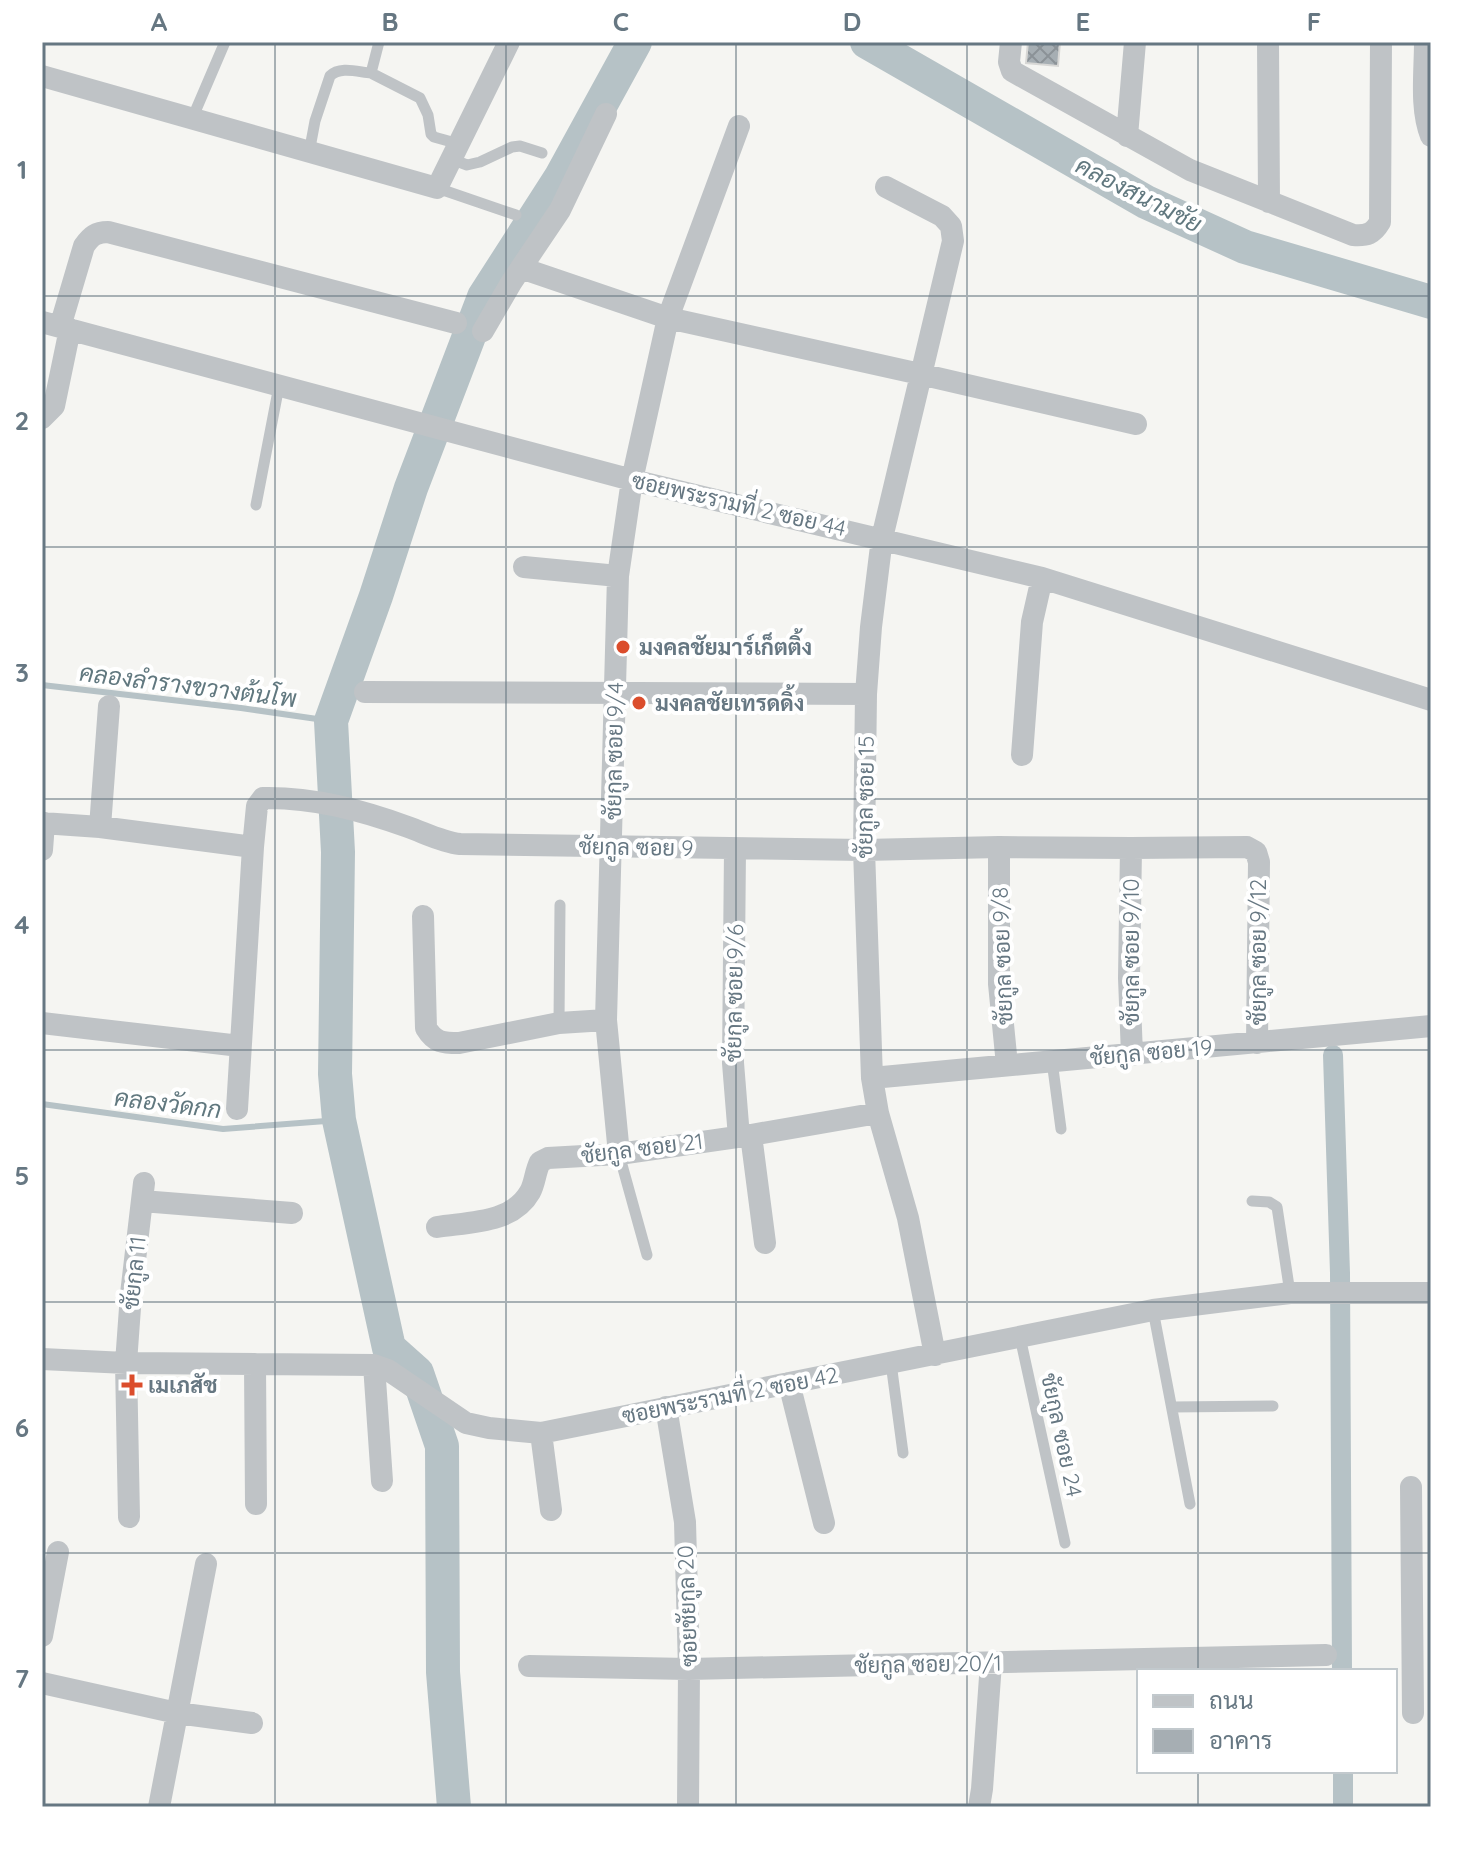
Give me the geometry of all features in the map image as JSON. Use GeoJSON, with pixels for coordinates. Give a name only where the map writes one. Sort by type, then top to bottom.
{"type":"FeatureCollection","features":[{"type":"Feature","properties":{"kind":"street"},"geometry":{"type":"LineString","coordinates":[[42,76],[437,188],[509,42]]}},
{"type":"Feature","properties":{"kind":"street"},"geometry":{"type":"LineString","coordinates":[[1011,42],[1009,62],[1012,71],[1127,136],[1190,170],[1353,235],[1365,236],[1375,232],[1380,222],[1381,42]]}},
{"type":"Feature","properties":{"kind":"street"},"geometry":{"type":"LineString","coordinates":[[1127,136],[1135,42]]}},
{"type":"Feature","properties":{"kind":"street"},"geometry":{"type":"LineString","coordinates":[[1268,42],[1269,202]]}},
{"type":"Feature","properties":{"kind":"street"},"geometry":{"type":"LineString","coordinates":[[1425,42],[1425,98],[1431,136]]}},
{"type":"Feature","properties":{"kind":"street"},"geometry":{"type":"LineString","coordinates":[[483,331],[560,210],[606,114]]}},
{"type":"Feature","properties":{"kind":"street","name":"ชัยกูล ซอย 9/4"},"geometry":{"type":"LineString","coordinates":[[619,1154],[606,1020],[618,576],[632,480],[668,318],[739,126]]}},
{"type":"Feature","properties":{"kind":"street","name":"ชัยกูล ซอย 15"},"geometry":{"type":"LineString","coordinates":[[886,187],[942,216],[951,226],[953,241],[882,538],[866,694],[864,850],[872,1078],[878,1113],[908,1218],[935,1355]]}},
{"type":"Feature","properties":{"kind":"street"},"geometry":{"type":"LineString","coordinates":[[42,418],[54,406],[58,326],[84,246],[100,232],[456,323]]}},
{"type":"Feature","properties":{"kind":"street"},"geometry":{"type":"LineString","coordinates":[[521,268],[668,318],[1136,424]]}},
{"type":"Feature","properties":{"kind":"street","name":"ซอยพระรามที่ 2 ซอย 44"},"geometry":{"type":"LineString","coordinates":[[58,326],[632,480],[1042,578],[1431,700]]}},
{"type":"Feature","properties":{"kind":"street"},"geometry":{"type":"LineString","coordinates":[[524,567],[618,576]]}},
{"type":"Feature","properties":{"kind":"street"},"geometry":{"type":"LineString","coordinates":[[1022,755],[1032,622],[1042,578]]}},
{"type":"Feature","properties":{"kind":"street"},"geometry":{"type":"LineString","coordinates":[[365,692],[866,694]]}},
{"type":"Feature","properties":{"kind":"street"},"geometry":{"type":"LineString","coordinates":[[100,827],[109,706]]}},
{"type":"Feature","properties":{"kind":"street","name":"ชัยกูล ซอย 9"},"geometry":{"type":"LineString","coordinates":[[237,1109],[253,847],[257,806],[263,798],[311,801],[349,808],[449,843],[864,850],[1247,847],[1256,852],[1259,862]]}},
{"type":"Feature","properties":{"kind":"street"},"geometry":{"type":"LineString","coordinates":[[42,850],[43,823],[100,827],[253,847]]}},
{"type":"Feature","properties":{"kind":"street","name":"ชัยกูล ซอย 9/8"},"geometry":{"type":"LineString","coordinates":[[999,847],[999,984],[1007,1065]]}},
{"type":"Feature","properties":{"kind":"street","name":"ชัยกูล ซอย 9/10"},"geometry":{"type":"LineString","coordinates":[[1131,848],[1129,978],[1132,1055]]}},
{"type":"Feature","properties":{"kind":"street","name":"ชัยกูล ซอย 9/6"},"geometry":{"type":"LineString","coordinates":[[735,849],[733,1063],[765,1243]]}},
{"type":"Feature","properties":{"kind":"street","name":"ชัยกูล ซอย 9/12"},"geometry":{"type":"LineString","coordinates":[[1257,1043],[1259,862]]}},
{"type":"Feature","properties":{"kind":"street"},"geometry":{"type":"LineString","coordinates":[[423,916],[426,1028],[431,1038],[443,1043],[459,1043],[559,1023],[606,1020]]}},
{"type":"Feature","properties":{"kind":"street"},"geometry":{"type":"LineString","coordinates":[[42,1023],[240,1046]]}},
{"type":"Feature","properties":{"kind":"street","name":"ชัยกูล ซอย 19"},"geometry":{"type":"LineString","coordinates":[[872,1078],[1431,1026]]}},
{"type":"Feature","properties":{"kind":"street","name":"ชัยกูล ซอย 21"},"geometry":{"type":"LineString","coordinates":[[437,1227],[500,1217],[522,1203],[530,1192],[540,1162],[548,1158],[619,1154],[878,1113]]}},
{"type":"Feature","properties":{"kind":"street","name":"ชัยกูล 11"},"geometry":{"type":"LineString","coordinates":[[129,1517],[126,1363],[143,1192],[292,1213]]}},
{"type":"Feature","properties":{"kind":"street","name":"ซอยพระรามที่ 2 ซอย 42"},"geometry":{"type":"LineString","coordinates":[[42,1359],[382,1366],[466,1423],[541,1433],[1153,1310],[1290,1293],[1431,1293]]}},
{"type":"Feature","properties":{"kind":"street"},"geometry":{"type":"LineString","coordinates":[[255,1364],[256,1504]]}},
{"type":"Feature","properties":{"kind":"street"},"geometry":{"type":"LineString","coordinates":[[374,1365],[382,1481]]}},
{"type":"Feature","properties":{"kind":"street"},"geometry":{"type":"LineString","coordinates":[[789,1383],[824,1523]]}},
{"type":"Feature","properties":{"kind":"street","name":"ซอยชัยกูล 20"},"geometry":{"type":"LineString","coordinates":[[666,1407],[685,1522],[689,1669],[688,1807]]}},
{"type":"Feature","properties":{"kind":"street"},"geometry":{"type":"LineString","coordinates":[[541,1433],[551,1510]]}},
{"type":"Feature","properties":{"kind":"street"},"geometry":{"type":"LineString","coordinates":[[1411,1487],[1422,1601],[1413,1713]]}},
{"type":"Feature","properties":{"kind":"street"},"geometry":{"type":"LineString","coordinates":[[42,1636],[58,1552]]}},
{"type":"Feature","properties":{"kind":"street"},"geometry":{"type":"LineString","coordinates":[[159,1807],[206,1564]]}},
{"type":"Feature","properties":{"kind":"street","name":"ชัยกูล ซอย 20/1"},"geometry":{"type":"LineString","coordinates":[[529,1666],[689,1669],[991,1663],[1255,1664],[1326,1655]]}},
{"type":"Feature","properties":{"kind":"street"},"geometry":{"type":"LineString","coordinates":[[979,1807],[991,1663]]}},
{"type":"Feature","properties":{"kind":"street"},"geometry":{"type":"LineString","coordinates":[[42,1683],[177,1713],[252,1723]]}},
{"type":"Feature","properties":{"kind":"lane"},"geometry":{"type":"LineString","coordinates":[[192,119],[225,42]]}},
{"type":"Feature","properties":{"kind":"lane"},"geometry":{"type":"LineString","coordinates":[[371,73],[379,42]]}},
{"type":"Feature","properties":{"kind":"lane"},"geometry":{"type":"LineString","coordinates":[[309,153],[315,121],[330,76],[342,70],[371,73],[420,98],[428,115],[431,134],[467,165],[512,147],[520,146],[542,153]]}},
{"type":"Feature","properties":{"kind":"lane"},"geometry":{"type":"LineString","coordinates":[[437,188],[516,215]]}},
{"type":"Feature","properties":{"kind":"lane"},"geometry":{"type":"LineString","coordinates":[[256,505],[279,386]]}},
{"type":"Feature","properties":{"kind":"lane"},"geometry":{"type":"LineString","coordinates":[[559,1023],[560,905]]}},
{"type":"Feature","properties":{"kind":"lane"},"geometry":{"type":"LineString","coordinates":[[1052,1061],[1061,1129]]}},
{"type":"Feature","properties":{"kind":"lane"},"geometry":{"type":"LineString","coordinates":[[619,1154],[647,1255]]}},
{"type":"Feature","properties":{"kind":"lane"},"geometry":{"type":"LineString","coordinates":[[1252,1201],[1269,1202],[1277,1207],[1290,1293]]}},
{"type":"Feature","properties":{"kind":"lane"},"geometry":{"type":"LineString","coordinates":[[1153,1310],[1190,1504]]}},
{"type":"Feature","properties":{"kind":"lane","name":"ชัยกูล ซอย 24"},"geometry":{"type":"LineString","coordinates":[[1020,1337],[1065,1543]]}},
{"type":"Feature","properties":{"kind":"lane"},"geometry":{"type":"LineString","coordinates":[[891,1363],[903,1453]]}},
{"type":"Feature","properties":{"kind":"lane"},"geometry":{"type":"LineString","coordinates":[[1172,1407],[1273,1406]]}},
{"type":"Feature","properties":{"kind":"building"},"geometry":{"type":"Polygon","coordinates":[[[1028,42],[1060,42],[1058,66],[1026,63],[1028,42]]]}},
{"type":"Feature","properties":{"kind":"waterway"},"geometry":{"type":"LineString","coordinates":[[454,1807],[443,1672],[442,1446],[417,1373],[389,1348],[339,1120],[335,1074],[338,852],[331,721],[411,488],[484,297],[561,177],[635,42]]}},
{"type":"Feature","properties":{"kind":"waterway","name":"คลองสนามชัย"},"geometry":{"type":"LineString","coordinates":[[867,42],[1146,202],[1245,247],[1431,302]]}},
{"type":"Feature","properties":{"kind":"waterway","name":"คลองลำรางขวางต้นโพ"},"geometry":{"type":"LineString","coordinates":[[42,685],[331,721]]}},
{"type":"Feature","properties":{"kind":"waterway"},"geometry":{"type":"LineString","coordinates":[[1333,1055],[1340,1273],[1342,1669]]}},
{"type":"Feature","properties":{"kind":"waterway","name":"คลองวัดกก"},"geometry":{"type":"LineString","coordinates":[[42,1104],[223,1129],[339,1120]]}},
{"type":"Feature","properties":{"kind":"waterway"},"geometry":{"type":"LineString","coordinates":[[1343,1773],[1343,1807]]}},
{"type":"Feature","properties":{"kind":"place","name":"มงคลชัยมาร์เก็ตติ้ง"},"geometry":{"type":"Point","coordinates":[623,647]}},
{"type":"Feature","properties":{"kind":"place","name":"มงคลชัยเทรดดิ้ง"},"geometry":{"type":"Point","coordinates":[639,703]}},
{"type":"Feature","properties":{"kind":"place","name":"เมเภสัช"},"geometry":{"type":"Point","coordinates":[132,1385]}}]}
